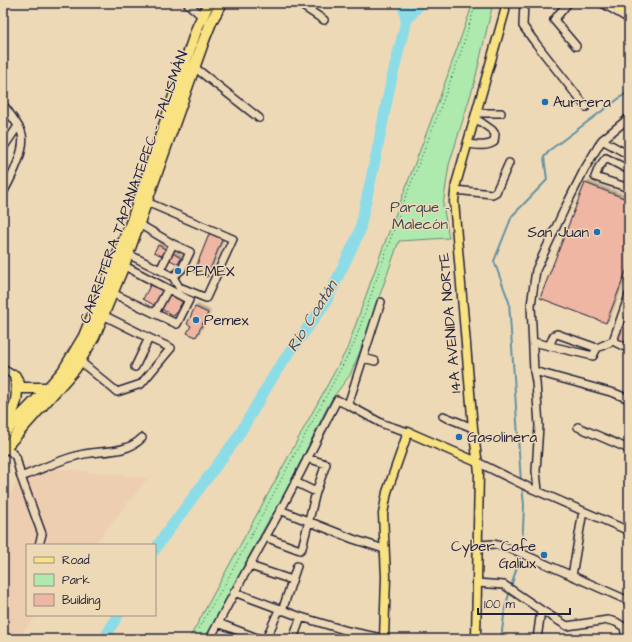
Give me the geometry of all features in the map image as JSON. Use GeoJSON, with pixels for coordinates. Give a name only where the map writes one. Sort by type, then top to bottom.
{"type":"FeatureCollection","features":[{"type":"Feature","properties":{"kind":"highway","name":"CARRETERA TAPANATEPEC - TALISMÁN"},"geometry":{"type":"LineString","coordinates":[[4,449],[64,376],[81,362],[90,347],[100,313],[135,224],[189,67],[202,16],[210,3]]}},
{"type":"Feature","properties":{"kind":"highway","name":"CARRETERA TAPANATEPEC - TALISMÁN"},"geometry":{"type":"LineString","coordinates":[[189,67],[222,3]]}},
{"type":"Feature","properties":{"kind":"highway"},"geometry":{"type":"LineString","coordinates":[[612,3],[628,11]]}},
{"type":"Feature","properties":{"kind":"highway","name":"CARRETERA TAPANATEPEC - TALISMÁN"},"geometry":{"type":"LineString","coordinates":[[64,376],[84,336],[100,313]]}},
{"type":"Feature","properties":{"kind":"highway"},"geometry":{"type":"LineString","coordinates":[[15,376],[21,388],[49,393]]}},
{"type":"Feature","properties":{"kind":"highway"},"geometry":{"type":"LineString","coordinates":[[3,425],[14,410],[18,391],[15,376]]}},
{"type":"Feature","properties":{"kind":"highway","name":"CARRETERA TAPANATEPEC - TALISMÁN"},"geometry":{"type":"LineString","coordinates":[[3,434],[49,393]]}},
{"type":"Feature","properties":{"kind":"main road","name":"14A AVENIDA NORTE"},"geometry":{"type":"LineString","coordinates":[[476,639],[479,472],[473,428],[454,201],[455,190],[505,7],[509,3]]}},
{"type":"Feature","properties":{"kind":"main road"},"geometry":{"type":"LineString","coordinates":[[385,639],[386,577],[384,514],[387,492],[408,432],[477,462]]}},
{"type":"Feature","properties":{"kind":"main road"},"geometry":{"type":"LineString","coordinates":[[460,454],[475,446]]}},
{"type":"Feature","properties":{"kind":"street"},"geometry":{"type":"LineString","coordinates":[[187,3],[202,16]]}},
{"type":"Feature","properties":{"kind":"street"},"geometry":{"type":"LineString","coordinates":[[298,3],[324,20]]}},
{"type":"Feature","properties":{"kind":"street"},"geometry":{"type":"LineString","coordinates":[[524,3],[523,26],[586,107]]}},
{"type":"Feature","properties":{"kind":"street"},"geometry":{"type":"LineString","coordinates":[[568,3],[554,20],[576,46]]}},
{"type":"Feature","properties":{"kind":"street"},"geometry":{"type":"LineString","coordinates":[[602,3],[628,11]]}},
{"type":"Feature","properties":{"kind":"street"},"geometry":{"type":"LineString","coordinates":[[189,67],[198,70],[259,118]]}},
{"type":"Feature","properties":{"kind":"street"},"geometry":{"type":"LineString","coordinates":[[3,106],[21,132],[22,148],[14,172],[3,193]]}},
{"type":"Feature","properties":{"kind":"street"},"geometry":{"type":"LineString","coordinates":[[476,116],[501,113]]}},
{"type":"Feature","properties":{"kind":"street"},"geometry":{"type":"LineString","coordinates":[[468,144],[483,145],[494,142],[495,134],[476,116]]}},
{"type":"Feature","properties":{"kind":"street"},"geometry":{"type":"LineString","coordinates":[[538,491],[536,471],[539,426],[534,371],[531,305],[536,270],[564,210],[587,165],[602,140],[629,118]]}},
{"type":"Feature","properties":{"kind":"street"},"geometry":{"type":"LineString","coordinates":[[3,148],[18,126]]}},
{"type":"Feature","properties":{"kind":"street"},"geometry":{"type":"LineString","coordinates":[[602,140],[629,156]]}},
{"type":"Feature","properties":{"kind":"street"},"geometry":{"type":"LineString","coordinates":[[628,186],[595,177],[599,167],[606,158],[629,170]]}},
{"type":"Feature","properties":{"kind":"street"},"geometry":{"type":"LineString","coordinates":[[455,190],[492,194],[496,192],[509,163]]}},
{"type":"Feature","properties":{"kind":"street"},"geometry":{"type":"LineString","coordinates":[[587,165],[599,167]]}},
{"type":"Feature","properties":{"kind":"street"},"geometry":{"type":"LineString","coordinates":[[124,252],[173,277],[179,286],[206,298],[233,239],[143,200]]}},
{"type":"Feature","properties":{"kind":"street"},"geometry":{"type":"LineString","coordinates":[[135,224],[190,252],[182,269],[173,277]]}},
{"type":"Feature","properties":{"kind":"street"},"geometry":{"type":"LineString","coordinates":[[160,270],[173,244]]}},
{"type":"Feature","properties":{"kind":"street"},"geometry":{"type":"LineString","coordinates":[[108,291],[177,324],[189,300],[120,263]]}},
{"type":"Feature","properties":{"kind":"street"},"geometry":{"type":"LineString","coordinates":[[155,313],[168,289]]}},
{"type":"Feature","properties":{"kind":"street"},"geometry":{"type":"LineString","coordinates":[[533,342],[593,356],[597,348],[613,341],[629,295]]}},
{"type":"Feature","properties":{"kind":"street"},"geometry":{"type":"LineString","coordinates":[[348,405],[381,302]]}},
{"type":"Feature","properties":{"kind":"street"},"geometry":{"type":"LineString","coordinates":[[81,362],[117,392],[140,384],[170,348],[100,313]]}},
{"type":"Feature","properties":{"kind":"street"},"geometry":{"type":"LineString","coordinates":[[549,346],[552,337],[557,334],[597,348]]}},
{"type":"Feature","properties":{"kind":"street"},"geometry":{"type":"LineString","coordinates":[[135,367],[149,338]]}},
{"type":"Feature","properties":{"kind":"street"},"geometry":{"type":"LineString","coordinates":[[613,341],[629,349]]}},
{"type":"Feature","properties":{"kind":"street"},"geometry":{"type":"LineString","coordinates":[[363,358],[375,361]]}},
{"type":"Feature","properties":{"kind":"street"},"geometry":{"type":"LineString","coordinates":[[3,368],[15,376]]}},
{"type":"Feature","properties":{"kind":"street"},"geometry":{"type":"LineString","coordinates":[[534,371],[614,393],[629,399]]}},
{"type":"Feature","properties":{"kind":"street"},"geometry":{"type":"LineString","coordinates":[[210,639],[234,592],[250,566],[295,482],[337,400],[383,424],[408,432]]}},
{"type":"Feature","properties":{"kind":"street"},"geometry":{"type":"LineString","coordinates":[[443,416],[473,428]]}},
{"type":"Feature","properties":{"kind":"street"},"geometry":{"type":"LineString","coordinates":[[578,427],[629,449]]}},
{"type":"Feature","properties":{"kind":"street"},"geometry":{"type":"LineString","coordinates":[[21,477],[76,455],[109,452],[135,445],[142,438]]}},
{"type":"Feature","properties":{"kind":"street"},"geometry":{"type":"LineString","coordinates":[[4,449],[16,456],[21,477],[42,534],[39,544]]}},
{"type":"Feature","properties":{"kind":"street"},"geometry":{"type":"LineString","coordinates":[[265,537],[300,550],[302,548],[316,492],[326,464],[307,458]]}},
{"type":"Feature","properties":{"kind":"street"},"geometry":{"type":"LineString","coordinates":[[477,462],[528,487],[629,531]]}},
{"type":"Feature","properties":{"kind":"street"},"geometry":{"type":"LineString","coordinates":[[295,482],[316,492]]}},
{"type":"Feature","properties":{"kind":"street"},"geometry":{"type":"LineString","coordinates":[[280,510],[353,539],[384,548]]}},
{"type":"Feature","properties":{"kind":"street"},"geometry":{"type":"LineString","coordinates":[[572,576],[583,511]]}},
{"type":"Feature","properties":{"kind":"street"},"geometry":{"type":"LineString","coordinates":[[478,545],[494,544],[514,550],[629,601]]}},
{"type":"Feature","properties":{"kind":"street"},"geometry":{"type":"LineString","coordinates":[[250,566],[292,580]]}},
{"type":"Feature","properties":{"kind":"street"},"geometry":{"type":"LineString","coordinates":[[266,639],[280,610],[297,566]]}},
{"type":"Feature","properties":{"kind":"street"},"geometry":{"type":"LineString","coordinates":[[477,583],[504,585],[567,626],[608,620],[616,622],[624,627],[626,639]]}},
{"type":"Feature","properties":{"kind":"street"},"geometry":{"type":"LineString","coordinates":[[234,592],[301,617],[348,631],[385,639]]}},
{"type":"Feature","properties":{"kind":"street"},"geometry":{"type":"LineString","coordinates":[[537,639],[541,610]]}},
{"type":"Feature","properties":{"kind":"street"},"geometry":{"type":"LineString","coordinates":[[293,639],[301,617]]}},
{"type":"Feature","properties":{"kind":"street"},"geometry":{"type":"LineString","coordinates":[[218,623],[260,639]]}},
{"type":"Feature","properties":{"kind":"street"},"geometry":{"type":"LineString","coordinates":[[345,639],[348,631]]}},
{"type":"Feature","properties":{"kind":"path"},"geometry":{"type":"LineString","coordinates":[[192,639],[225,584],[354,344],[401,209],[440,111],[460,55],[476,3]]}},
{"type":"Feature","properties":{"kind":"path"},"geometry":{"type":"LineString","coordinates":[[3,472],[12,461]]}},
{"type":"Feature","properties":{"kind":"shaded area"},"geometry":{"type":"Polygon","coordinates":[[[26,465],[148,478],[95,544],[26,544],[26,616],[36,616],[17,639],[8,639],[3,633],[3,506],[26,465]]]}},
{"type":"Feature","properties":{"kind":"green space","name":"Parque - Malecón"},"geometry":{"type":"Polygon","coordinates":[[[473,3],[493,3],[474,84],[449,165],[443,205],[449,238],[399,241],[359,354],[350,375],[331,400],[283,497],[281,508],[272,514],[241,571],[244,575],[237,587],[234,586],[205,639],[189,639],[347,349],[473,3]]]}},
{"type":"Feature","properties":{"kind":"building","name":"San Juan"},"geometry":{"type":"Polygon","coordinates":[[[585,183],[629,200],[629,264],[606,323],[540,298],[585,183]]]}},
{"type":"Feature","properties":{"kind":"building"},"geometry":{"type":"Polygon","coordinates":[[[210,232],[223,237],[207,277],[194,272],[210,232]]]}},
{"type":"Feature","properties":{"kind":"building"},"geometry":{"type":"Polygon","coordinates":[[[158,245],[181,258],[178,264],[154,252],[158,245]]]}},
{"type":"Feature","properties":{"kind":"building"},"geometry":{"type":"Polygon","coordinates":[[[151,284],[183,301],[174,316],[143,299],[151,284]]]}},
{"type":"Feature","properties":{"kind":"building"},"geometry":{"type":"Polygon","coordinates":[[[195,307],[208,313],[196,337],[187,333],[191,326],[187,324],[195,307]]]}},
{"type":"Feature","properties":{"kind":"building"},"geometry":{"type":"Polygon","coordinates":[[[624,315],[629,318],[629,348],[617,342],[624,315]]]}},
{"type":"Feature","properties":{"kind":"waterway","name":"Río Coatán"},"geometry":{"type":"LineString","coordinates":[[156,548],[237,438],[277,370],[326,302],[359,233],[390,86],[406,21],[403,3]]}},
{"type":"Feature","properties":{"kind":"waterway"},"geometry":{"type":"LineString","coordinates":[[406,21],[421,3]]}},
{"type":"Feature","properties":{"kind":"waterway"},"geometry":{"type":"LineString","coordinates":[[521,482],[509,302],[494,261],[512,216],[547,180],[544,157],[551,149],[629,91]]}},
{"type":"Feature","properties":{"kind":"waterway"},"geometry":{"type":"LineString","coordinates":[[501,639],[505,608],[522,549],[524,505],[522,486]]}},
{"type":"Feature","properties":{"kind":"waterway","name":"Río Coatán"},"geometry":{"type":"LineString","coordinates":[[104,639],[117,616]]}},
{"type":"Feature","properties":{"kind":"place","name":"Aurrera"},"geometry":{"type":"Point","coordinates":[545,102]}},
{"type":"Feature","properties":{"kind":"place","name":"San Juan"},"geometry":{"type":"Point","coordinates":[597,232]}},
{"type":"Feature","properties":{"kind":"place","name":"PEMEX"},"geometry":{"type":"Point","coordinates":[178,271]}},
{"type":"Feature","properties":{"kind":"place","name":"Pemex"},"geometry":{"type":"Point","coordinates":[196,320]}},
{"type":"Feature","properties":{"kind":"place","name":"Gasolinera"},"geometry":{"type":"Point","coordinates":[459,437]}},
{"type":"Feature","properties":{"kind":"place","name":"Cyber Cafe Galiux"},"geometry":{"type":"Point","coordinates":[544,555]}}]}
